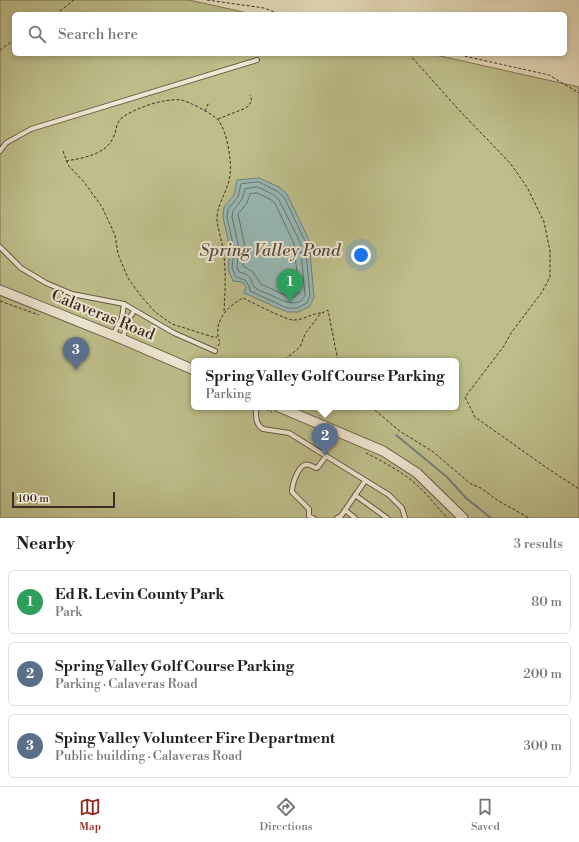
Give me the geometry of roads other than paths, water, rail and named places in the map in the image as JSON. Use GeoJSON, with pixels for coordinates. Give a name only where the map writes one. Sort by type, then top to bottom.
{"type":"FeatureCollection","features":[{"type":"Feature","properties":{"kind":"street","name":"Calaveras Road"},"geometry":{"type":"LineString","coordinates":[[0,290],[113,335],[191,369]]}},
{"type":"Feature","properties":{"kind":"street"},"geometry":{"type":"LineString","coordinates":[[277,410],[383,451],[417,473],[463,518]]}},
{"type":"Feature","properties":{"kind":"lane"},"geometry":{"type":"LineString","coordinates":[[0,151],[6,143],[31,129],[257,60]]}},
{"type":"Feature","properties":{"kind":"lane"},"geometry":{"type":"LineString","coordinates":[[0,247],[21,268],[46,283],[72,294],[124,304],[174,333],[216,349]]}},
{"type":"Feature","properties":{"kind":"lane"},"geometry":{"type":"LineString","coordinates":[[113,335],[122,318],[124,304]]}},
{"type":"Feature","properties":{"kind":"lane"},"geometry":{"type":"LineString","coordinates":[[122,339],[128,320],[134,311]]}},
{"type":"Feature","properties":{"kind":"lane"},"geometry":{"type":"LineString","coordinates":[[256,410],[256,418],[263,429],[289,433],[326,456],[388,496],[402,508],[405,518]]}},
{"type":"Feature","properties":{"kind":"lane"},"geometry":{"type":"LineString","coordinates":[[313,518],[309,516],[309,509],[292,492],[292,487],[298,471],[302,466],[305,464],[316,468],[326,456]]}},
{"type":"Feature","properties":{"kind":"lane"},"geometry":{"type":"LineString","coordinates":[[337,518],[341,516],[365,481]]}},
{"type":"Feature","properties":{"kind":"lane"},"geometry":{"type":"LineString","coordinates":[[355,495],[387,518]]}},
{"type":"Feature","properties":{"kind":"lane"},"geometry":{"type":"LineString","coordinates":[[345,510],[355,518]]}},
{"type":"Feature","properties":{"kind":"water","name":"Spring Valley Pond"},"geometry":{"type":"Polygon","coordinates":[[[259,178],[279,187],[287,194],[309,240],[314,297],[310,306],[298,312],[287,312],[244,293],[246,287],[242,282],[233,281],[228,269],[230,249],[223,217],[224,207],[234,195],[237,180],[259,178]]]}},
{"type":"Feature","properties":{"kind":"waterway"},"geometry":{"type":"LineString","coordinates":[[396,435],[447,477],[466,498],[491,518]]}},
{"type":"Feature","properties":{"kind":"place","name":"Ed R. Levin County Park"},"geometry":{"type":"Point","coordinates":[290,302]}},
{"type":"Feature","properties":{"kind":"place","name":"Sping Valley Volunteer Fire Department"},"geometry":{"type":"Point","coordinates":[76,370]}},
{"type":"Feature","properties":{"kind":"place","name":"Spring Valley Golf Course Parking"},"geometry":{"type":"Point","coordinates":[325,456]}}]}
